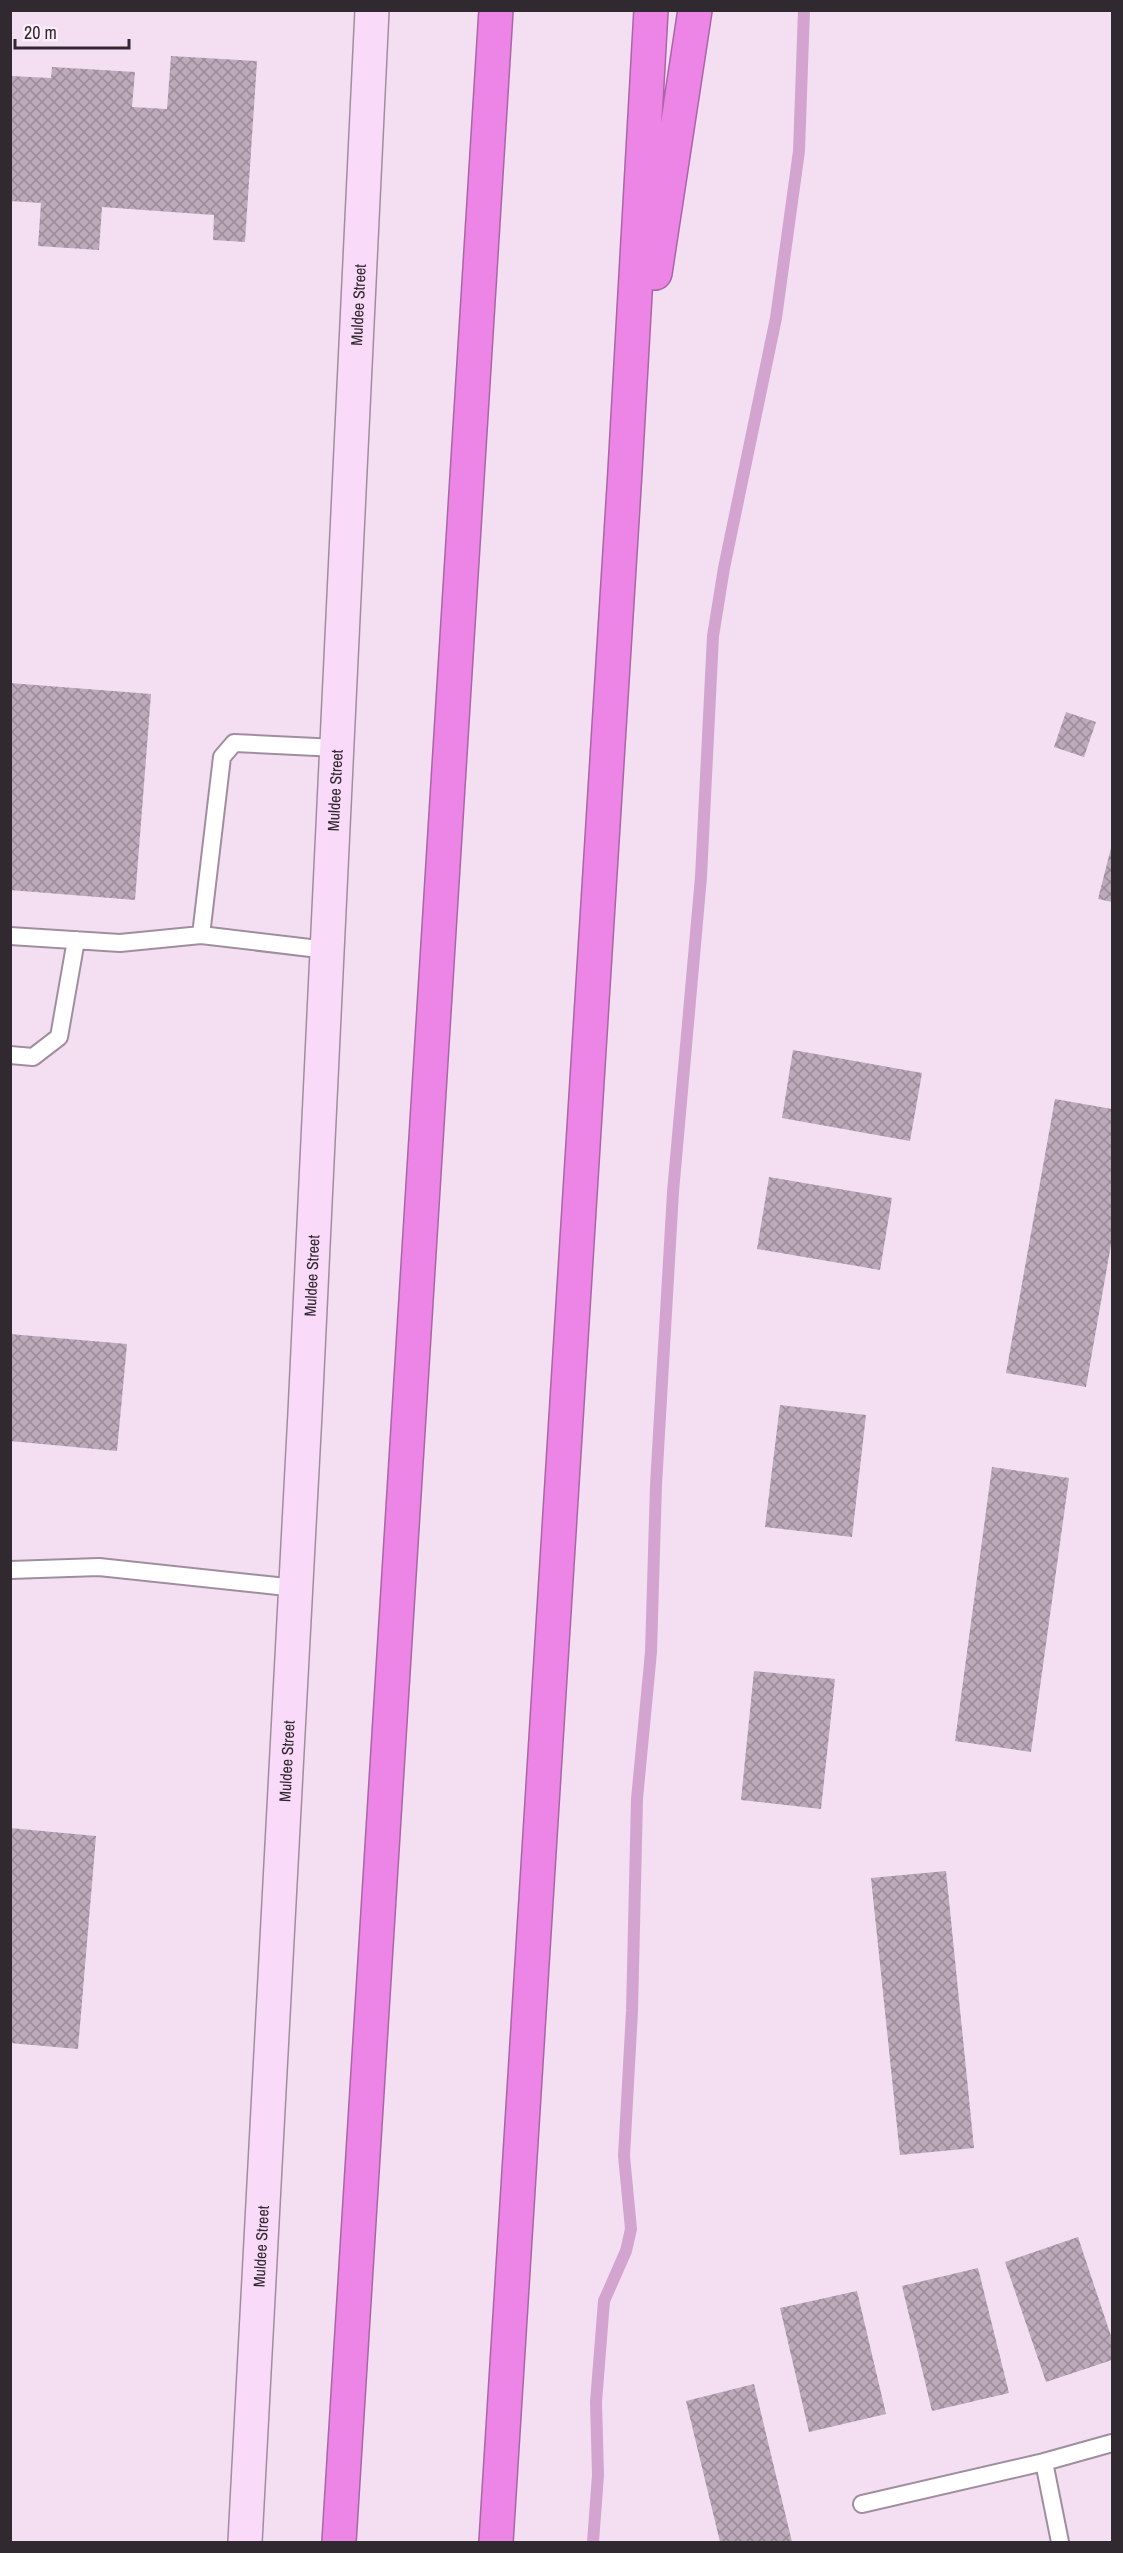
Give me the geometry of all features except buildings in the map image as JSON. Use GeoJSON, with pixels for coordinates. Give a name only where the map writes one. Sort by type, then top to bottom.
{"type":"FeatureCollection","features":[{"type":"Feature","properties":{"kind":"highway"},"geometry":{"type":"LineString","coordinates":[[339,2542],[496,10]]}},
{"type":"Feature","properties":{"kind":"highway"},"geometry":{"type":"LineString","coordinates":[[496,2542],[625,471],[651,10]]}},
{"type":"Feature","properties":{"kind":"highway"},"geometry":{"type":"LineString","coordinates":[[625,471],[695,10]]}},
{"type":"Feature","properties":{"kind":"street","name":"Muldee Street"},"geometry":{"type":"LineString","coordinates":[[245,2542],[296,1588],[372,10]]}},
{"type":"Feature","properties":{"kind":"lane"},"geometry":{"type":"LineString","coordinates":[[201,935],[222,756],[234,743],[337,748]]}},
{"type":"Feature","properties":{"kind":"lane"},"geometry":{"type":"LineString","coordinates":[[10,936],[120,943],[201,935],[327,950]]}},
{"type":"Feature","properties":{"kind":"lane"},"geometry":{"type":"LineString","coordinates":[[10,1056],[33,1057],[59,1037],[76,940]]}},
{"type":"Feature","properties":{"kind":"lane"},"geometry":{"type":"LineString","coordinates":[[10,1570],[99,1567],[296,1588]]}},
{"type":"Feature","properties":{"kind":"lane"},"geometry":{"type":"LineString","coordinates":[[862,2504],[1044,2462],[1113,2443]]}},
{"type":"Feature","properties":{"kind":"lane"},"geometry":{"type":"LineString","coordinates":[[1044,2462],[1060,2542]]}},
{"type":"Feature","properties":{"kind":"waterway"},"geometry":{"type":"LineString","coordinates":[[593,2542],[598,2475],[596,2402],[604,2301],[626,2251],[631,2229],[624,2156],[632,2011],[637,1799],[651,1652],[656,1485],[673,1192],[701,877],[713,636],[724,568],[776,318],[799,151],[804,10]]}}]}
